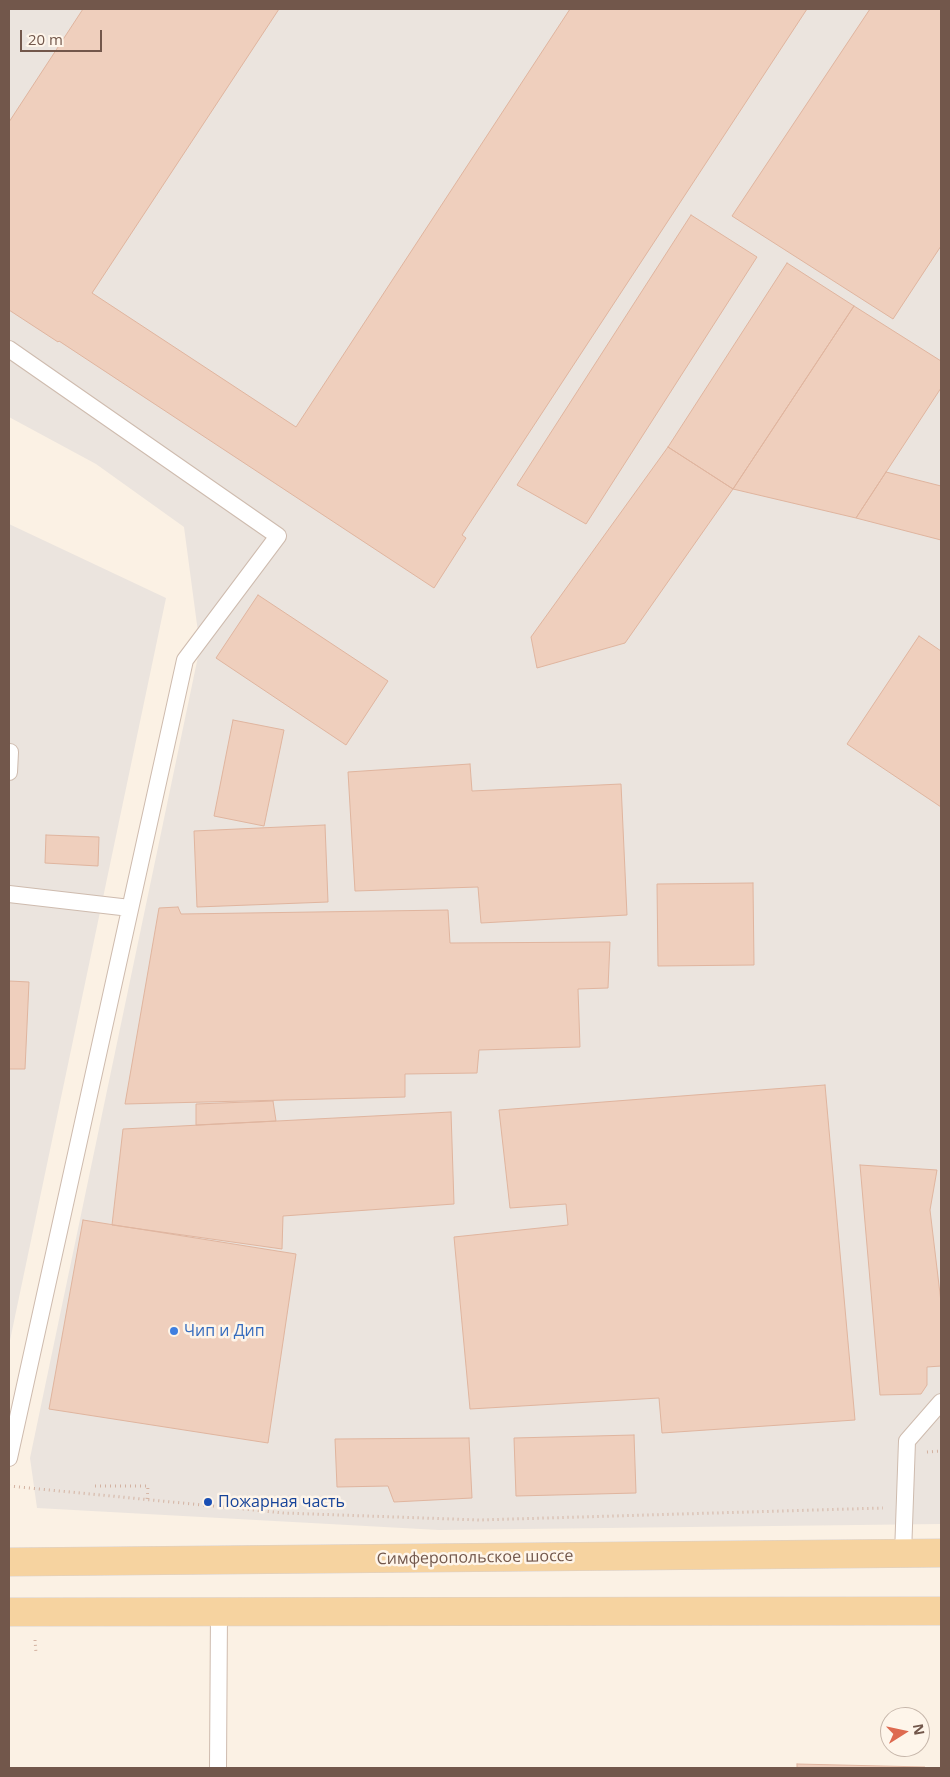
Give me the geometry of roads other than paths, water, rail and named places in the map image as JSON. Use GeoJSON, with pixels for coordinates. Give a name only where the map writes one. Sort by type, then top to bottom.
{"type":"FeatureCollection","features":[{"type":"Feature","properties":{"kind":"main road","name":"Симферопольское шоссе"},"geometry":{"type":"LineString","coordinates":[[9,1562],[941,1553]]}},
{"type":"Feature","properties":{"kind":"main road"},"geometry":{"type":"LineString","coordinates":[[9,1612],[941,1611]]}},
{"type":"Feature","properties":{"kind":"lane"},"geometry":{"type":"LineString","coordinates":[[9,349],[278,536],[185,660],[9,1458]]}},
{"type":"Feature","properties":{"kind":"lane"},"geometry":{"type":"LineString","coordinates":[[9,752],[9,772]]}},
{"type":"Feature","properties":{"kind":"lane"},"geometry":{"type":"LineString","coordinates":[[9,894],[130,908]]}},
{"type":"Feature","properties":{"kind":"lane"},"geometry":{"type":"LineString","coordinates":[[903,1554],[907,1441],[941,1402]]}},
{"type":"Feature","properties":{"kind":"lane"},"geometry":{"type":"LineString","coordinates":[[218,1768],[219,1612]]}},
{"type":"Feature","properties":{"kind":"place","name":"Чип и Дип"},"geometry":{"type":"Point","coordinates":[174,1331]}},
{"type":"Feature","properties":{"kind":"place","name":"Пожарная часть"},"geometry":{"type":"Point","coordinates":[208,1502]}}]}
